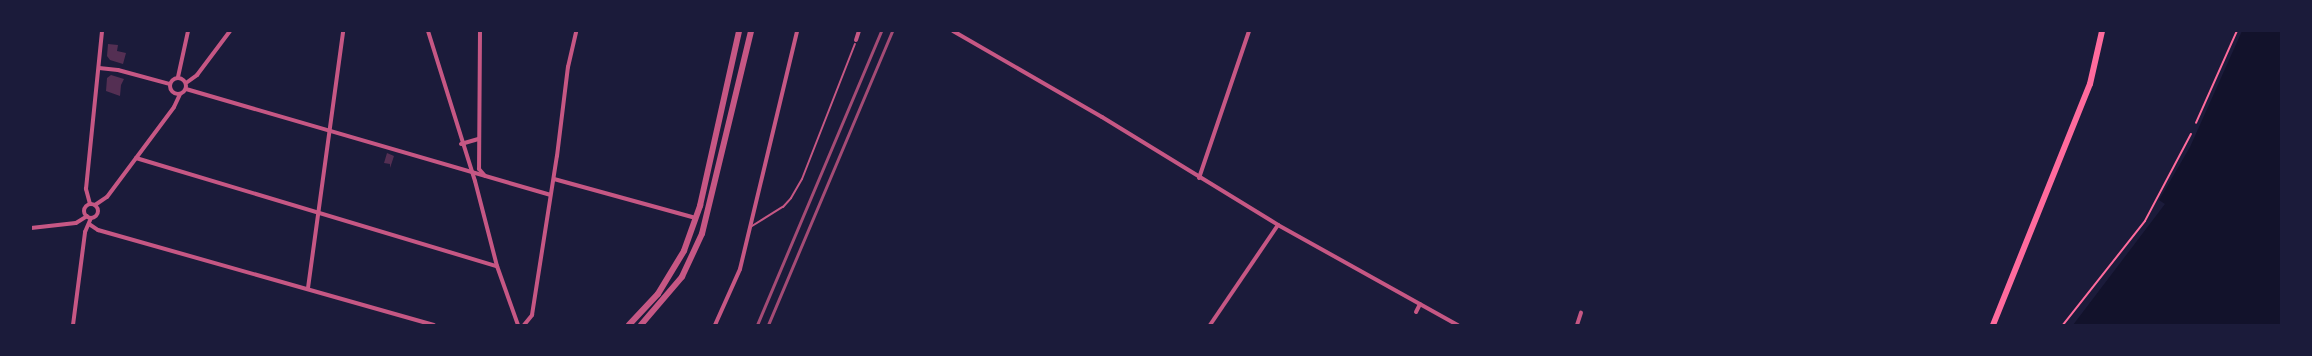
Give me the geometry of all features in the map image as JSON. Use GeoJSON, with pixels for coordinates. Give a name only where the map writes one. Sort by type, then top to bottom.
{"type":"FeatureCollection","features":[{"type":"Feature","properties":{"kind":"main road"},"geometry":{"type":"LineString","coordinates":[[1993,325],[2090,84],[2102,31]]}},
{"type":"Feature","properties":{"kind":"street"},"geometry":{"type":"LineString","coordinates":[[90,204],[86,189],[102,31]]}},
{"type":"Feature","properties":{"kind":"street"},"geometry":{"type":"LineString","coordinates":[[170,84],[178,77],[188,31]]}},
{"type":"Feature","properties":{"kind":"street"},"geometry":{"type":"LineString","coordinates":[[186,83],[198,75],[230,31]]}},
{"type":"Feature","properties":{"kind":"street"},"geometry":{"type":"LineString","coordinates":[[308,288],[320,214],[343,31]]}},
{"type":"Feature","properties":{"kind":"street"},"geometry":{"type":"LineString","coordinates":[[428,31],[461,144],[473,174],[497,266],[518,325]]}},
{"type":"Feature","properties":{"kind":"street"},"geometry":{"type":"LineString","coordinates":[[480,31],[478,138],[479,169],[486,176]]}},
{"type":"Feature","properties":{"kind":"street"},"geometry":{"type":"LineString","coordinates":[[524,325],[532,315],[550,195],[554,179],[568,67],[576,31]]}},
{"type":"Feature","properties":{"kind":"street"},"geometry":{"type":"LineString","coordinates":[[629,325],[668,280],[684,251],[696,218],[739,31]]}},
{"type":"Feature","properties":{"kind":"street"},"geometry":{"type":"LineString","coordinates":[[641,325],[682,277],[702,234],[751,31]]}},
{"type":"Feature","properties":{"kind":"street"},"geometry":{"type":"LineString","coordinates":[[715,325],[740,269],[797,31]]}},
{"type":"Feature","properties":{"kind":"street"},"geometry":{"type":"LineString","coordinates":[[856,42],[859,31]]}},
{"type":"Feature","properties":{"kind":"street"},"geometry":{"type":"LineString","coordinates":[[953,31],[1102,117],[1199,178],[1278,225],[1458,325]]}},
{"type":"Feature","properties":{"kind":"street"},"geometry":{"type":"LineString","coordinates":[[1199,178],[1249,31]]}},
{"type":"Feature","properties":{"kind":"street"},"geometry":{"type":"LineString","coordinates":[[99,68],[118,70],[170,84]]}},
{"type":"Feature","properties":{"kind":"street"},"geometry":{"type":"LineString","coordinates":[[178,77],[186,83]]}},
{"type":"Feature","properties":{"kind":"street"},"geometry":{"type":"LineString","coordinates":[[186,83],[186,89]]}},
{"type":"Feature","properties":{"kind":"street"},"geometry":{"type":"LineString","coordinates":[[170,84],[172,91],[180,94]]}},
{"type":"Feature","properties":{"kind":"street"},"geometry":{"type":"LineString","coordinates":[[90,204],[95,205],[107,197],[174,107],[180,94],[186,89]]}},
{"type":"Feature","properties":{"kind":"street"},"geometry":{"type":"LineString","coordinates":[[186,89],[330,132],[461,168],[473,174],[486,176],[550,195]]}},
{"type":"Feature","properties":{"kind":"street"},"geometry":{"type":"LineString","coordinates":[[461,144],[478,138]]}},
{"type":"Feature","properties":{"kind":"street"},"geometry":{"type":"LineString","coordinates":[[136,158],[497,266]]}},
{"type":"Feature","properties":{"kind":"street"},"geometry":{"type":"LineString","coordinates":[[554,179],[696,218]]}},
{"type":"Feature","properties":{"kind":"street"},"geometry":{"type":"LineString","coordinates":[[73,325],[85,232],[89,224],[89,217],[85,209],[90,204]]}},
{"type":"Feature","properties":{"kind":"street"},"geometry":{"type":"LineString","coordinates":[[31,228],[76,223],[97,214],[95,205]]}},
{"type":"Feature","properties":{"kind":"street"},"geometry":{"type":"LineString","coordinates":[[89,224],[98,230],[308,288],[434,325]]}},
{"type":"Feature","properties":{"kind":"street"},"geometry":{"type":"LineString","coordinates":[[1210,325],[1278,225]]}},
{"type":"Feature","properties":{"kind":"street"},"geometry":{"type":"LineString","coordinates":[[1416,312],[1420,304]]}},
{"type":"Feature","properties":{"kind":"street"},"geometry":{"type":"LineString","coordinates":[[1577,325],[1581,313]]}},
{"type":"Feature","properties":{"kind":"lane"},"geometry":{"type":"LineString","coordinates":[[750,227],[783,208],[791,198],[802,178],[856,42]]}},
{"type":"Feature","properties":{"kind":"path"},"geometry":{"type":"LineString","coordinates":[[2196,123],[2237,31]]}},
{"type":"Feature","properties":{"kind":"path"},"geometry":{"type":"LineString","coordinates":[[2063,325],[2144,221],[2191,134]]}},
{"type":"Feature","properties":{"kind":"shaded area"},"geometry":{"type":"Polygon","coordinates":[[[2242,31],[2281,31],[2281,325],[2073,325],[2165,204],[2159,200],[2190,147],[2242,31]]]}},
{"type":"Feature","properties":{"kind":"building"},"geometry":{"type":"Polygon","coordinates":[[[108,44],[118,45],[117,51],[126,53],[123,64],[110,60],[107,56],[108,44]]]}},
{"type":"Feature","properties":{"kind":"building"},"geometry":{"type":"Polygon","coordinates":[[[111,75],[124,79],[121,85],[120,96],[106,91],[107,78],[111,75]]]}},
{"type":"Feature","properties":{"kind":"building"},"geometry":{"type":"Polygon","coordinates":[[[387,153],[394,156],[390,168],[390,164],[384,163],[387,153]]]}},
{"type":"Feature","properties":{"kind":"railway"},"geometry":{"type":"LineString","coordinates":[[757,325],[881,31]]}},
{"type":"Feature","properties":{"kind":"railway"},"geometry":{"type":"LineString","coordinates":[[768,325],[892,31]]}}]}
